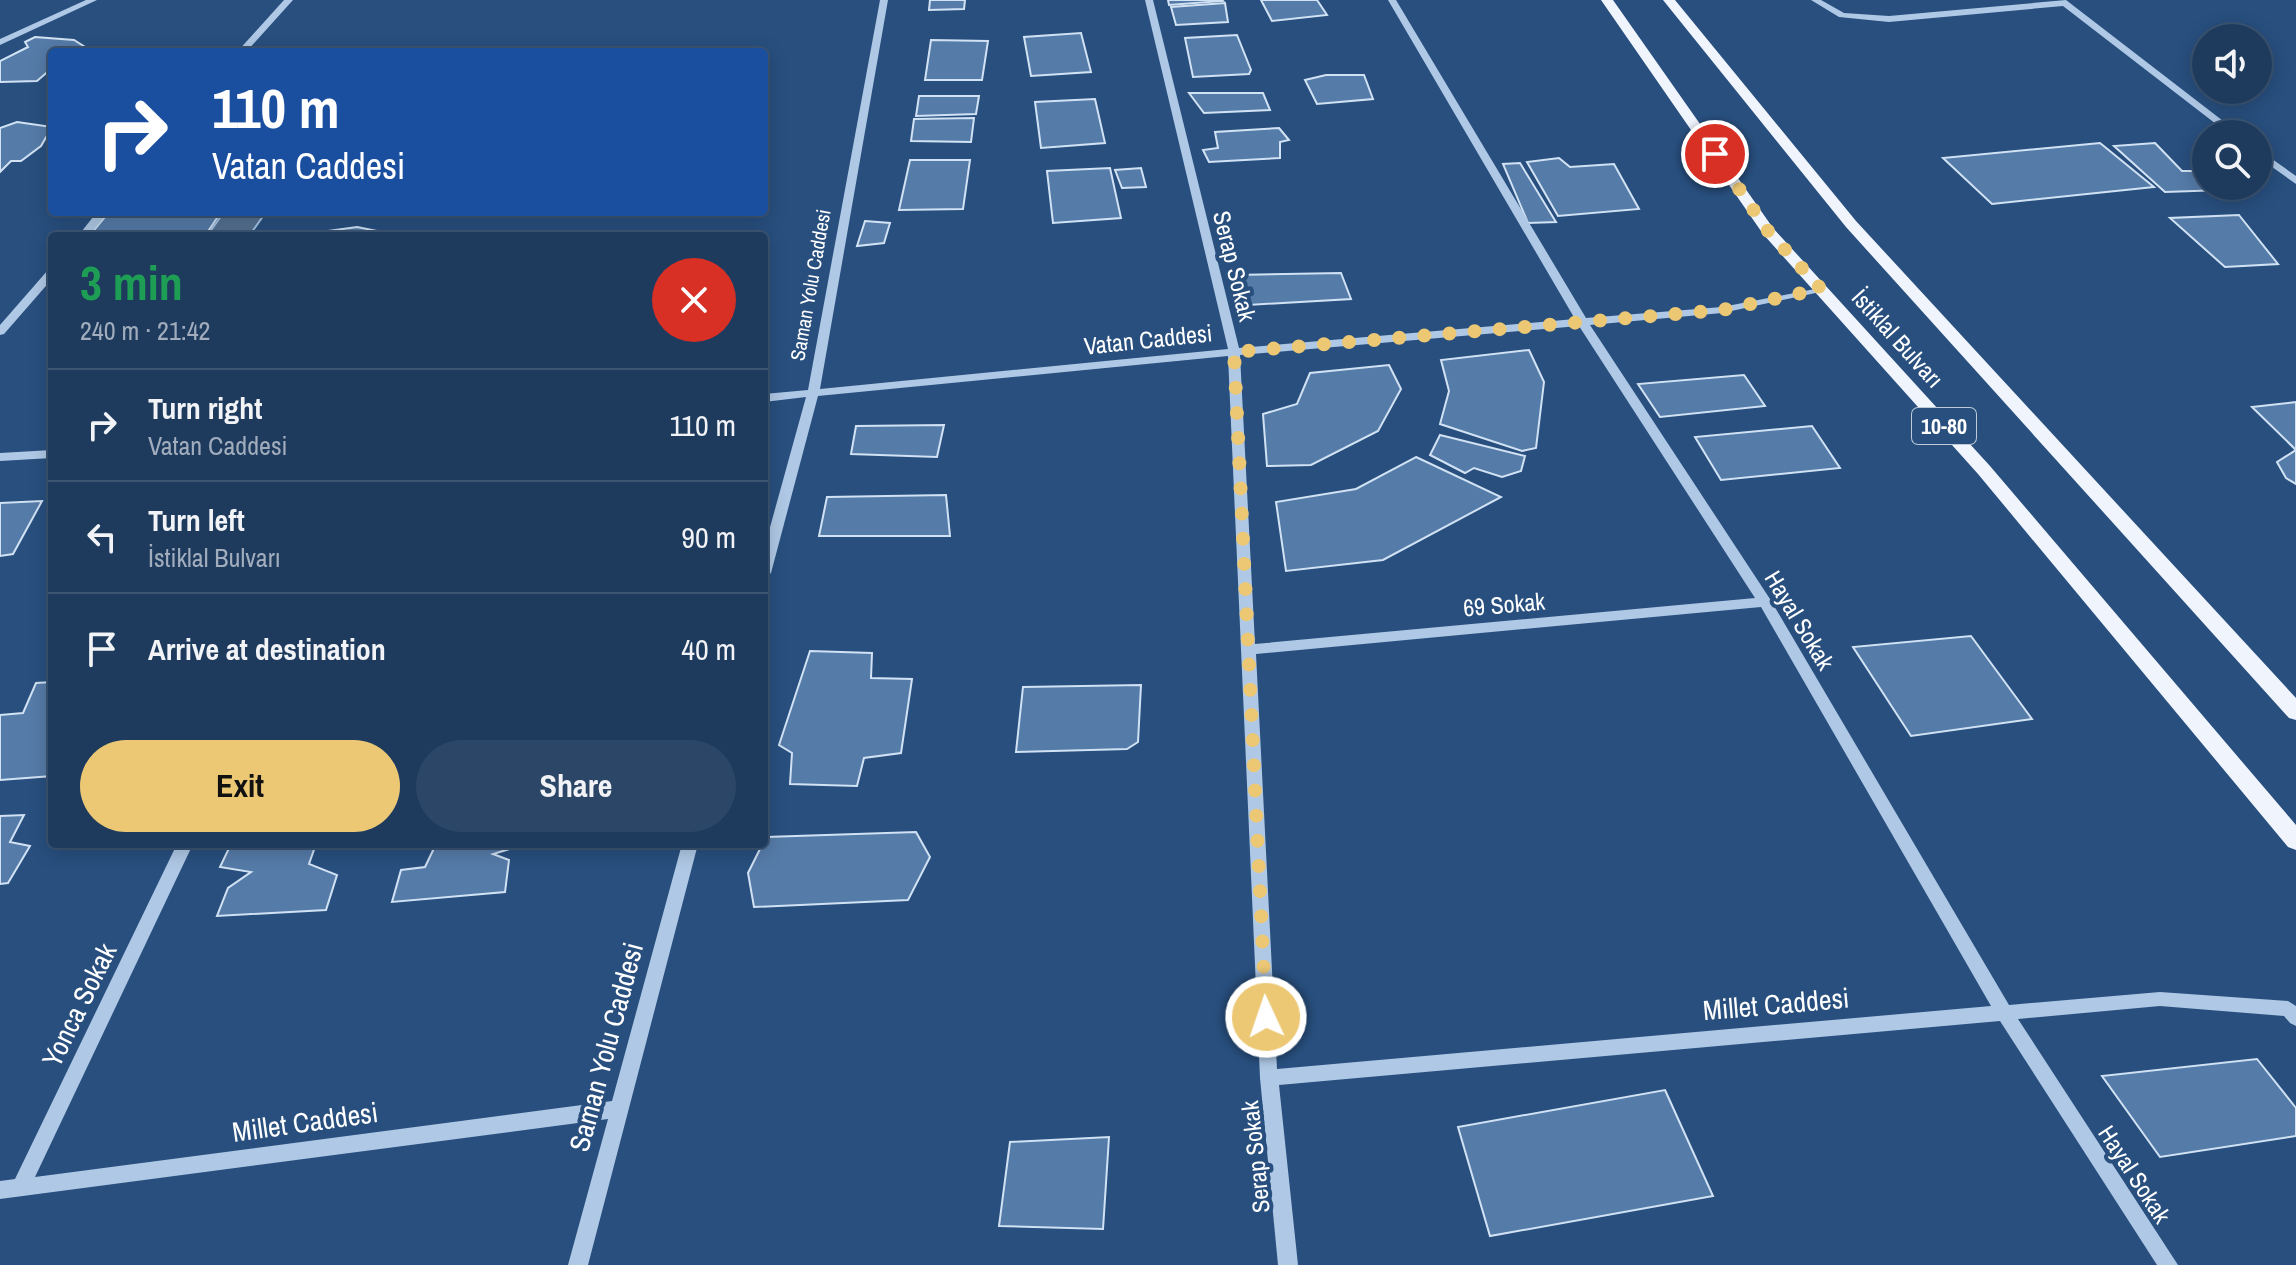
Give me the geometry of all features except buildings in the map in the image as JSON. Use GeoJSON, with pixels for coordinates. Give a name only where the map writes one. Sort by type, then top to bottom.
{"type":"FeatureCollection","features":[{"type":"Feature","properties":{"kind":"main road","name":"İstiklal Bulvarı"},"geometry":{"type":"LineString","coordinates":[[1607,0],[1768,231],[1984,470],[2296,841]]}},
{"type":"Feature","properties":{"kind":"main road","name":"İstiklal Bulvarı"},"geometry":{"type":"LineString","coordinates":[[1669,0],[1851,224],[2296,712]]}},
{"type":"Feature","properties":{"kind":"street"},"geometry":{"type":"LineString","coordinates":[[0,42],[93,0]]}},
{"type":"Feature","properties":{"kind":"street"},"geometry":{"type":"LineString","coordinates":[[245,48],[289,0]]}},
{"type":"Feature","properties":{"kind":"street","name":"Saman Yolu Caddesi"},"geometry":{"type":"LineString","coordinates":[[768,558],[813,394],[884,0]]}},
{"type":"Feature","properties":{"kind":"street","name":"Serap Sokak"},"geometry":{"type":"LineString","coordinates":[[1149,0],[1234,352],[1269,1078],[1288,1265]]}},
{"type":"Feature","properties":{"kind":"street","name":"Hayal Sokak"},"geometry":{"type":"LineString","coordinates":[[1392,0],[1582,321],[1765,602],[2003,1011],[2168,1265]]}},
{"type":"Feature","properties":{"kind":"street"},"geometry":{"type":"LineString","coordinates":[[1815,0],[1842,15],[1889,19],[2063,2],[2217,120]]}},
{"type":"Feature","properties":{"kind":"street"},"geometry":{"type":"LineString","coordinates":[[2272,163],[2296,181]]}},
{"type":"Feature","properties":{"kind":"street"},"geometry":{"type":"LineString","coordinates":[[86,232],[100,216]]}},
{"type":"Feature","properties":{"kind":"street"},"geometry":{"type":"LineString","coordinates":[[0,332],[48,277]]}},
{"type":"Feature","properties":{"kind":"street","name":"Vatan Caddesi"},"geometry":{"type":"LineString","coordinates":[[768,398],[1234,352],[1722,310],[1821,289]]}},
{"type":"Feature","properties":{"kind":"street"},"geometry":{"type":"LineString","coordinates":[[0,457],[48,454]]}},
{"type":"Feature","properties":{"kind":"street","name":"69 Sokak"},"geometry":{"type":"LineString","coordinates":[[1247,650],[1765,602]]}},
{"type":"Feature","properties":{"kind":"street","name":"Yonca Sokak"},"geometry":{"type":"LineString","coordinates":[[20,1188],[183,848]]}},
{"type":"Feature","properties":{"kind":"street","name":"Saman Yolu Caddesi"},"geometry":{"type":"LineString","coordinates":[[578,1265],[689,848]]}},
{"type":"Feature","properties":{"kind":"street","name":"Millet Caddesi"},"geometry":{"type":"LineString","coordinates":[[1269,1078],[2160,999],[2292,1013]]}},
{"type":"Feature","properties":{"kind":"street","name":"Millet Caddesi"},"geometry":{"type":"LineString","coordinates":[[0,1190],[618,1109]]}},
{"type":"Feature","properties":{"kind":"water"},"geometry":{"type":"Polygon","coordinates":[[[221,216],[263,216],[252,232],[210,232],[221,216]]]}},
{"type":"Feature","properties":{"kind":"route"},"geometry":{"type":"LineString","coordinates":[[1266,1017],[1234,352],[1722,310],[1821,289],[1768,231],[1715,154]]}}]}
